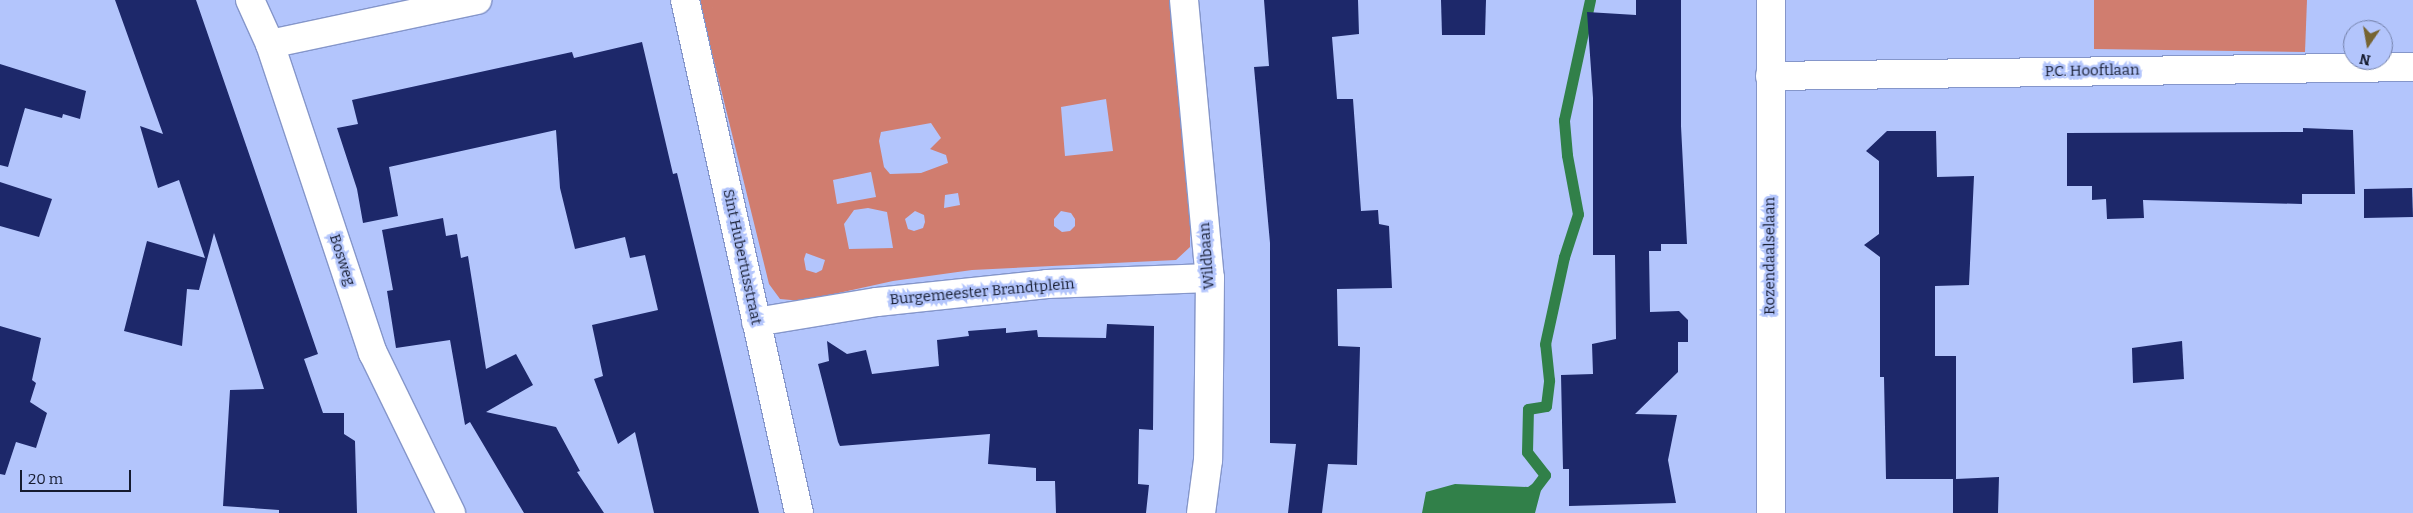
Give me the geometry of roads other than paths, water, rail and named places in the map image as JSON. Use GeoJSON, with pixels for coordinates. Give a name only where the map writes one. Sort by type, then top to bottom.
{"type":"FeatureCollection","features":[{"type":"Feature","properties":{"kind":"street","name":"Bosweg"},"geometry":{"type":"LineString","coordinates":[[250,0],[270,44],[373,354],[452,513]]}},
{"type":"Feature","properties":{"kind":"street"},"geometry":{"type":"LineString","coordinates":[[270,44],[476,0]]}},
{"type":"Feature","properties":{"kind":"street","name":"Sint Hubertusstraat"},"geometry":{"type":"LineString","coordinates":[[685,0],[799,513]]}},
{"type":"Feature","properties":{"kind":"street","name":"Wildbaan"},"geometry":{"type":"LineString","coordinates":[[1184,0],[1210,278],[1208,460],[1201,513]]}},
{"type":"Feature","properties":{"kind":"street","name":"Rozendaalselaan"},"geometry":{"type":"LineString","coordinates":[[1771,0],[1771,513]]}},
{"type":"Feature","properties":{"kind":"street","name":"P.C. Hooftlaan"},"geometry":{"type":"LineString","coordinates":[[1770,76],[2413,67]]}},
{"type":"Feature","properties":{"kind":"street","name":"Burgemeester Brandtplein"},"geometry":{"type":"LineString","coordinates":[[756,322],[877,302],[1048,284],[1210,278]]}},
{"type":"Feature","properties":{"kind":"waterway"},"geometry":{"type":"LineString","coordinates":[[1536,487],[1545,475],[1527,452],[1528,409],[1546,406],[1549,380],[1545,344],[1564,257],[1578,214],[1567,155],[1564,120],[1590,0]]}}]}
